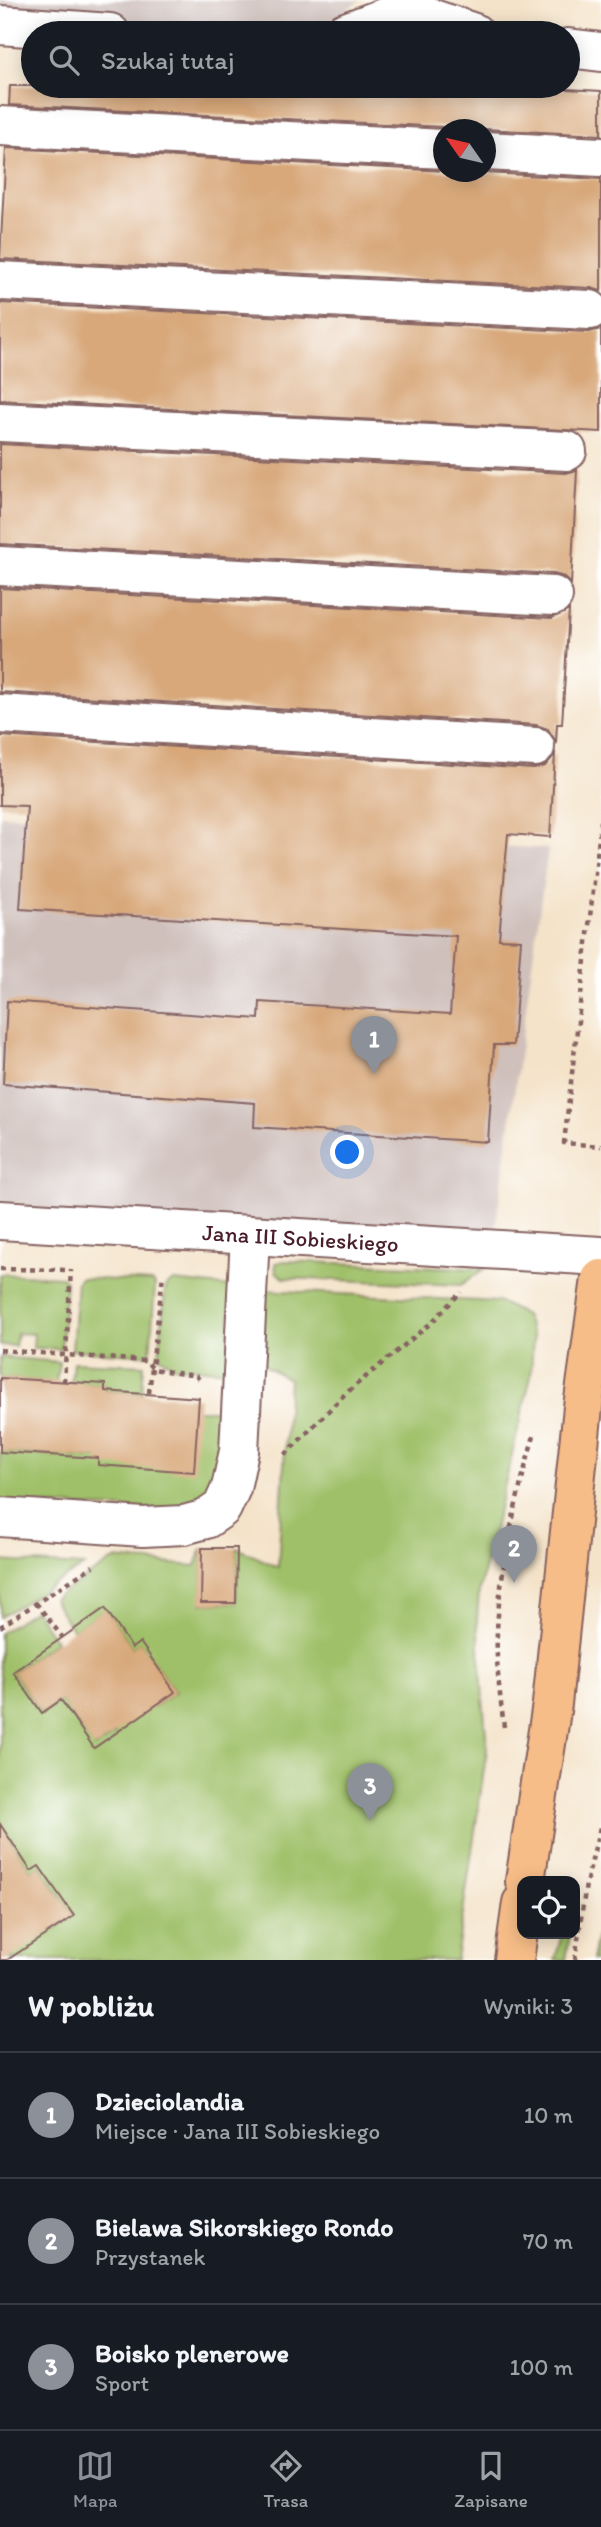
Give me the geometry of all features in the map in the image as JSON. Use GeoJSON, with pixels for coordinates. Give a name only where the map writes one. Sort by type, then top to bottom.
{"type":"FeatureCollection","features":[{"type":"Feature","properties":{"kind":"main road"},"geometry":{"type":"LineString","coordinates":[[526,1876],[552,1704],[583,1407],[601,1279]]}},
{"type":"Feature","properties":{"kind":"main road"},"geometry":{"type":"LineString","coordinates":[[514,1960],[517,1939]]}},
{"type":"Feature","properties":{"kind":"street"},"geometry":{"type":"LineString","coordinates":[[368,21],[404,4],[445,21]]}},
{"type":"Feature","properties":{"kind":"street"},"geometry":{"type":"LineString","coordinates":[[0,25],[21,27]]}},
{"type":"Feature","properties":{"kind":"street"},"geometry":{"type":"LineString","coordinates":[[580,49],[601,52]]}},
{"type":"Feature","properties":{"kind":"street"},"geometry":{"type":"LineString","coordinates":[[0,126],[433,148]]}},
{"type":"Feature","properties":{"kind":"street"},"geometry":{"type":"LineString","coordinates":[[496,152],[601,157]]}},
{"type":"Feature","properties":{"kind":"street"},"geometry":{"type":"LineString","coordinates":[[0,281],[590,310]]}},
{"type":"Feature","properties":{"kind":"street"},"geometry":{"type":"LineString","coordinates":[[0,422],[567,451]]}},
{"type":"Feature","properties":{"kind":"street"},"geometry":{"type":"LineString","coordinates":[[0,566],[553,596]]}},
{"type":"Feature","properties":{"kind":"street"},"geometry":{"type":"LineString","coordinates":[[0,714],[534,747]]}},
{"type":"Feature","properties":{"kind":"street","name":"Jana III Sobieskiego"},"geometry":{"type":"LineString","coordinates":[[0,1220],[601,1256]]}},
{"type":"Feature","properties":{"kind":"street"},"geometry":{"type":"LineString","coordinates":[[0,1517],[143,1527],[184,1525],[206,1519],[222,1508],[231,1488],[239,1451],[250,1236]]}},
{"type":"Feature","properties":{"kind":"path"},"geometry":{"type":"LineString","coordinates":[[601,821],[565,1143],[601,1146]]}},
{"type":"Feature","properties":{"kind":"path"},"geometry":{"type":"LineString","coordinates":[[0,1269],[84,1270]]}},
{"type":"Feature","properties":{"kind":"path"},"geometry":{"type":"LineString","coordinates":[[64,1382],[71,1270]]}},
{"type":"Feature","properties":{"kind":"path"},"geometry":{"type":"LineString","coordinates":[[150,1275],[176,1276]]}},
{"type":"Feature","properties":{"kind":"path"},"geometry":{"type":"LineString","coordinates":[[149,1393],[163,1275]]}},
{"type":"Feature","properties":{"kind":"path"},"geometry":{"type":"LineString","coordinates":[[285,1455],[345,1394],[431,1323],[461,1292]]}},
{"type":"Feature","properties":{"kind":"path"},"geometry":{"type":"LineString","coordinates":[[0,1350],[146,1361],[153,1369],[196,1376],[203,1383]]}},
{"type":"Feature","properties":{"kind":"path"},"geometry":{"type":"LineString","coordinates":[[504,1733],[497,1657],[499,1615],[509,1539],[537,1425]]}},
{"type":"Feature","properties":{"kind":"path"},"geometry":{"type":"LineString","coordinates":[[0,1626],[133,1539],[143,1527]]}},
{"type":"Feature","properties":{"kind":"path"},"geometry":{"type":"LineString","coordinates":[[36,1603],[63,1638]]}},
{"type":"Feature","properties":{"kind":"path"},"geometry":{"type":"LineString","coordinates":[[575,1960],[586,1884],[601,1823]]}},
{"type":"Feature","properties":{"kind":"shaded area"},"geometry":{"type":"Polygon","coordinates":[[[0,0],[360,0],[331,21],[21,21],[21,35],[0,35],[0,0]]]}},
{"type":"Feature","properties":{"kind":"shaded area"},"geometry":{"type":"Polygon","coordinates":[[[0,815],[548,849],[493,1246],[0,1220],[0,815]]]}},
{"type":"Feature","properties":{"kind":"green space"},"geometry":{"type":"Polygon","coordinates":[[[285,1261],[484,1269],[461,1285],[284,1278],[276,1272],[275,1263],[285,1261]]]}},
{"type":"Feature","properties":{"kind":"green space"},"geometry":{"type":"Polygon","coordinates":[[[0,1274],[62,1277],[66,1281],[61,1349],[33,1348],[34,1334],[17,1333],[15,1346],[0,1345],[0,1274]]]}},
{"type":"Feature","properties":{"kind":"green space"},"geometry":{"type":"Polygon","coordinates":[[[80,1278],[152,1282],[155,1285],[150,1355],[72,1350],[77,1282],[80,1278]]]}},
{"type":"Feature","properties":{"kind":"green space"},"geometry":{"type":"Polygon","coordinates":[[[174,1281],[231,1287],[227,1371],[173,1366],[159,1356],[165,1291],[167,1285],[174,1281]]]}},
{"type":"Feature","properties":{"kind":"green space"},"geometry":{"type":"Polygon","coordinates":[[[261,1290],[499,1302],[525,1315],[533,1337],[531,1376],[479,1591],[477,1620],[487,1749],[456,1960],[11,1960],[13,1958],[7,1948],[45,1922],[52,1931],[74,1916],[40,1866],[31,1871],[5,1832],[0,1836],[0,1633],[35,1610],[56,1641],[13,1672],[42,1713],[61,1700],[95,1748],[116,1734],[109,1724],[147,1698],[154,1707],[175,1692],[140,1643],[132,1648],[105,1609],[73,1631],[53,1599],[115,1559],[196,1566],[202,1548],[202,1603],[236,1603],[237,1548],[278,1567],[289,1379],[256,1361],[261,1290]]]}},
{"type":"Feature","properties":{"kind":"green space"},"geometry":{"type":"Polygon","coordinates":[[[0,1357],[59,1362],[56,1382],[0,1378],[0,1357]]]}},
{"type":"Feature","properties":{"kind":"green space"},"geometry":{"type":"Polygon","coordinates":[[[73,1362],[144,1365],[142,1394],[105,1391],[104,1384],[71,1383],[73,1362]]]}},
{"type":"Feature","properties":{"kind":"green space"},"geometry":{"type":"Polygon","coordinates":[[[198,1410],[219,1410],[225,1414],[222,1460],[214,1484],[206,1494],[179,1511],[0,1503],[0,1452],[98,1458],[198,1410]]]}},
{"type":"Feature","properties":{"kind":"green space"},"geometry":{"type":"Polygon","coordinates":[[[0,1561],[84,1566],[0,1617],[0,1561]]]}},
{"type":"Feature","properties":{"kind":"green space"},"geometry":{"type":"Polygon","coordinates":[[[601,1915],[601,1960],[592,1960],[601,1915]]]}},
{"type":"Feature","properties":{"kind":"green space"},"geometry":{"type":"Polygon","coordinates":[[[561,1939],[569,1939],[566,1960],[555,1960],[561,1939]]]}},
{"type":"Feature","properties":{"kind":"building"},"geometry":{"type":"Polygon","coordinates":[[[10,86],[21,86],[21,98],[580,98],[580,90],[601,91],[601,135],[496,130],[496,119],[433,119],[433,126],[9,105],[10,86]]]}},
{"type":"Feature","properties":{"kind":"building"},"geometry":{"type":"Polygon","coordinates":[[[6,148],[433,170],[433,182],[496,182],[496,174],[601,179],[601,291],[591,288],[0,259],[6,148]]]}},
{"type":"Feature","properties":{"kind":"building"},"geometry":{"type":"Polygon","coordinates":[[[0,303],[589,332],[601,329],[601,432],[0,400],[0,303]]]}},
{"type":"Feature","properties":{"kind":"building"},"geometry":{"type":"Polygon","coordinates":[[[0,444],[566,473],[577,470],[571,584],[564,577],[554,574],[0,544],[0,444]]]}},
{"type":"Feature","properties":{"kind":"building"},"geometry":{"type":"Polygon","coordinates":[[[0,588],[552,618],[569,610],[562,724],[557,724],[556,742],[548,729],[536,725],[0,692],[0,588]]]}},
{"type":"Feature","properties":{"kind":"building"},"geometry":{"type":"Polygon","coordinates":[[[0,736],[534,769],[545,766],[555,754],[550,837],[508,834],[499,939],[521,940],[513,1045],[494,1045],[488,1142],[254,1127],[255,1103],[3,1084],[7,1001],[259,1019],[260,1002],[450,1014],[456,936],[20,909],[27,806],[0,805],[0,736]]]}},
{"type":"Feature","properties":{"kind":"building"},"geometry":{"type":"Polygon","coordinates":[[[0,1378],[105,1384],[105,1391],[199,1398],[194,1472],[98,1465],[98,1458],[0,1452],[0,1378]]]}},
{"type":"Feature","properties":{"kind":"building"},"geometry":{"type":"Polygon","coordinates":[[[202,1548],[237,1548],[236,1603],[201,1603],[202,1548]]]}},
{"type":"Feature","properties":{"kind":"building"},"geometry":{"type":"Polygon","coordinates":[[[105,1608],[132,1648],[140,1642],[175,1692],[94,1748],[61,1700],[42,1713],[13,1672],[105,1608]]]}},
{"type":"Feature","properties":{"kind":"building"},"geometry":{"type":"Polygon","coordinates":[[[0,1824],[31,1871],[39,1866],[74,1916],[7,1960],[0,1960],[0,1824]]]}},
{"type":"Feature","properties":{"kind":"place","name":"Dzieciolandia"},"geometry":{"type":"Point","coordinates":[374,1074]}},
{"type":"Feature","properties":{"kind":"place","name":"Bielawa Sikorskiego Rondo"},"geometry":{"type":"Point","coordinates":[514,1583]}},
{"type":"Feature","properties":{"kind":"place","name":"Boisko plenerowe"},"geometry":{"type":"Point","coordinates":[370,1821]}}]}
